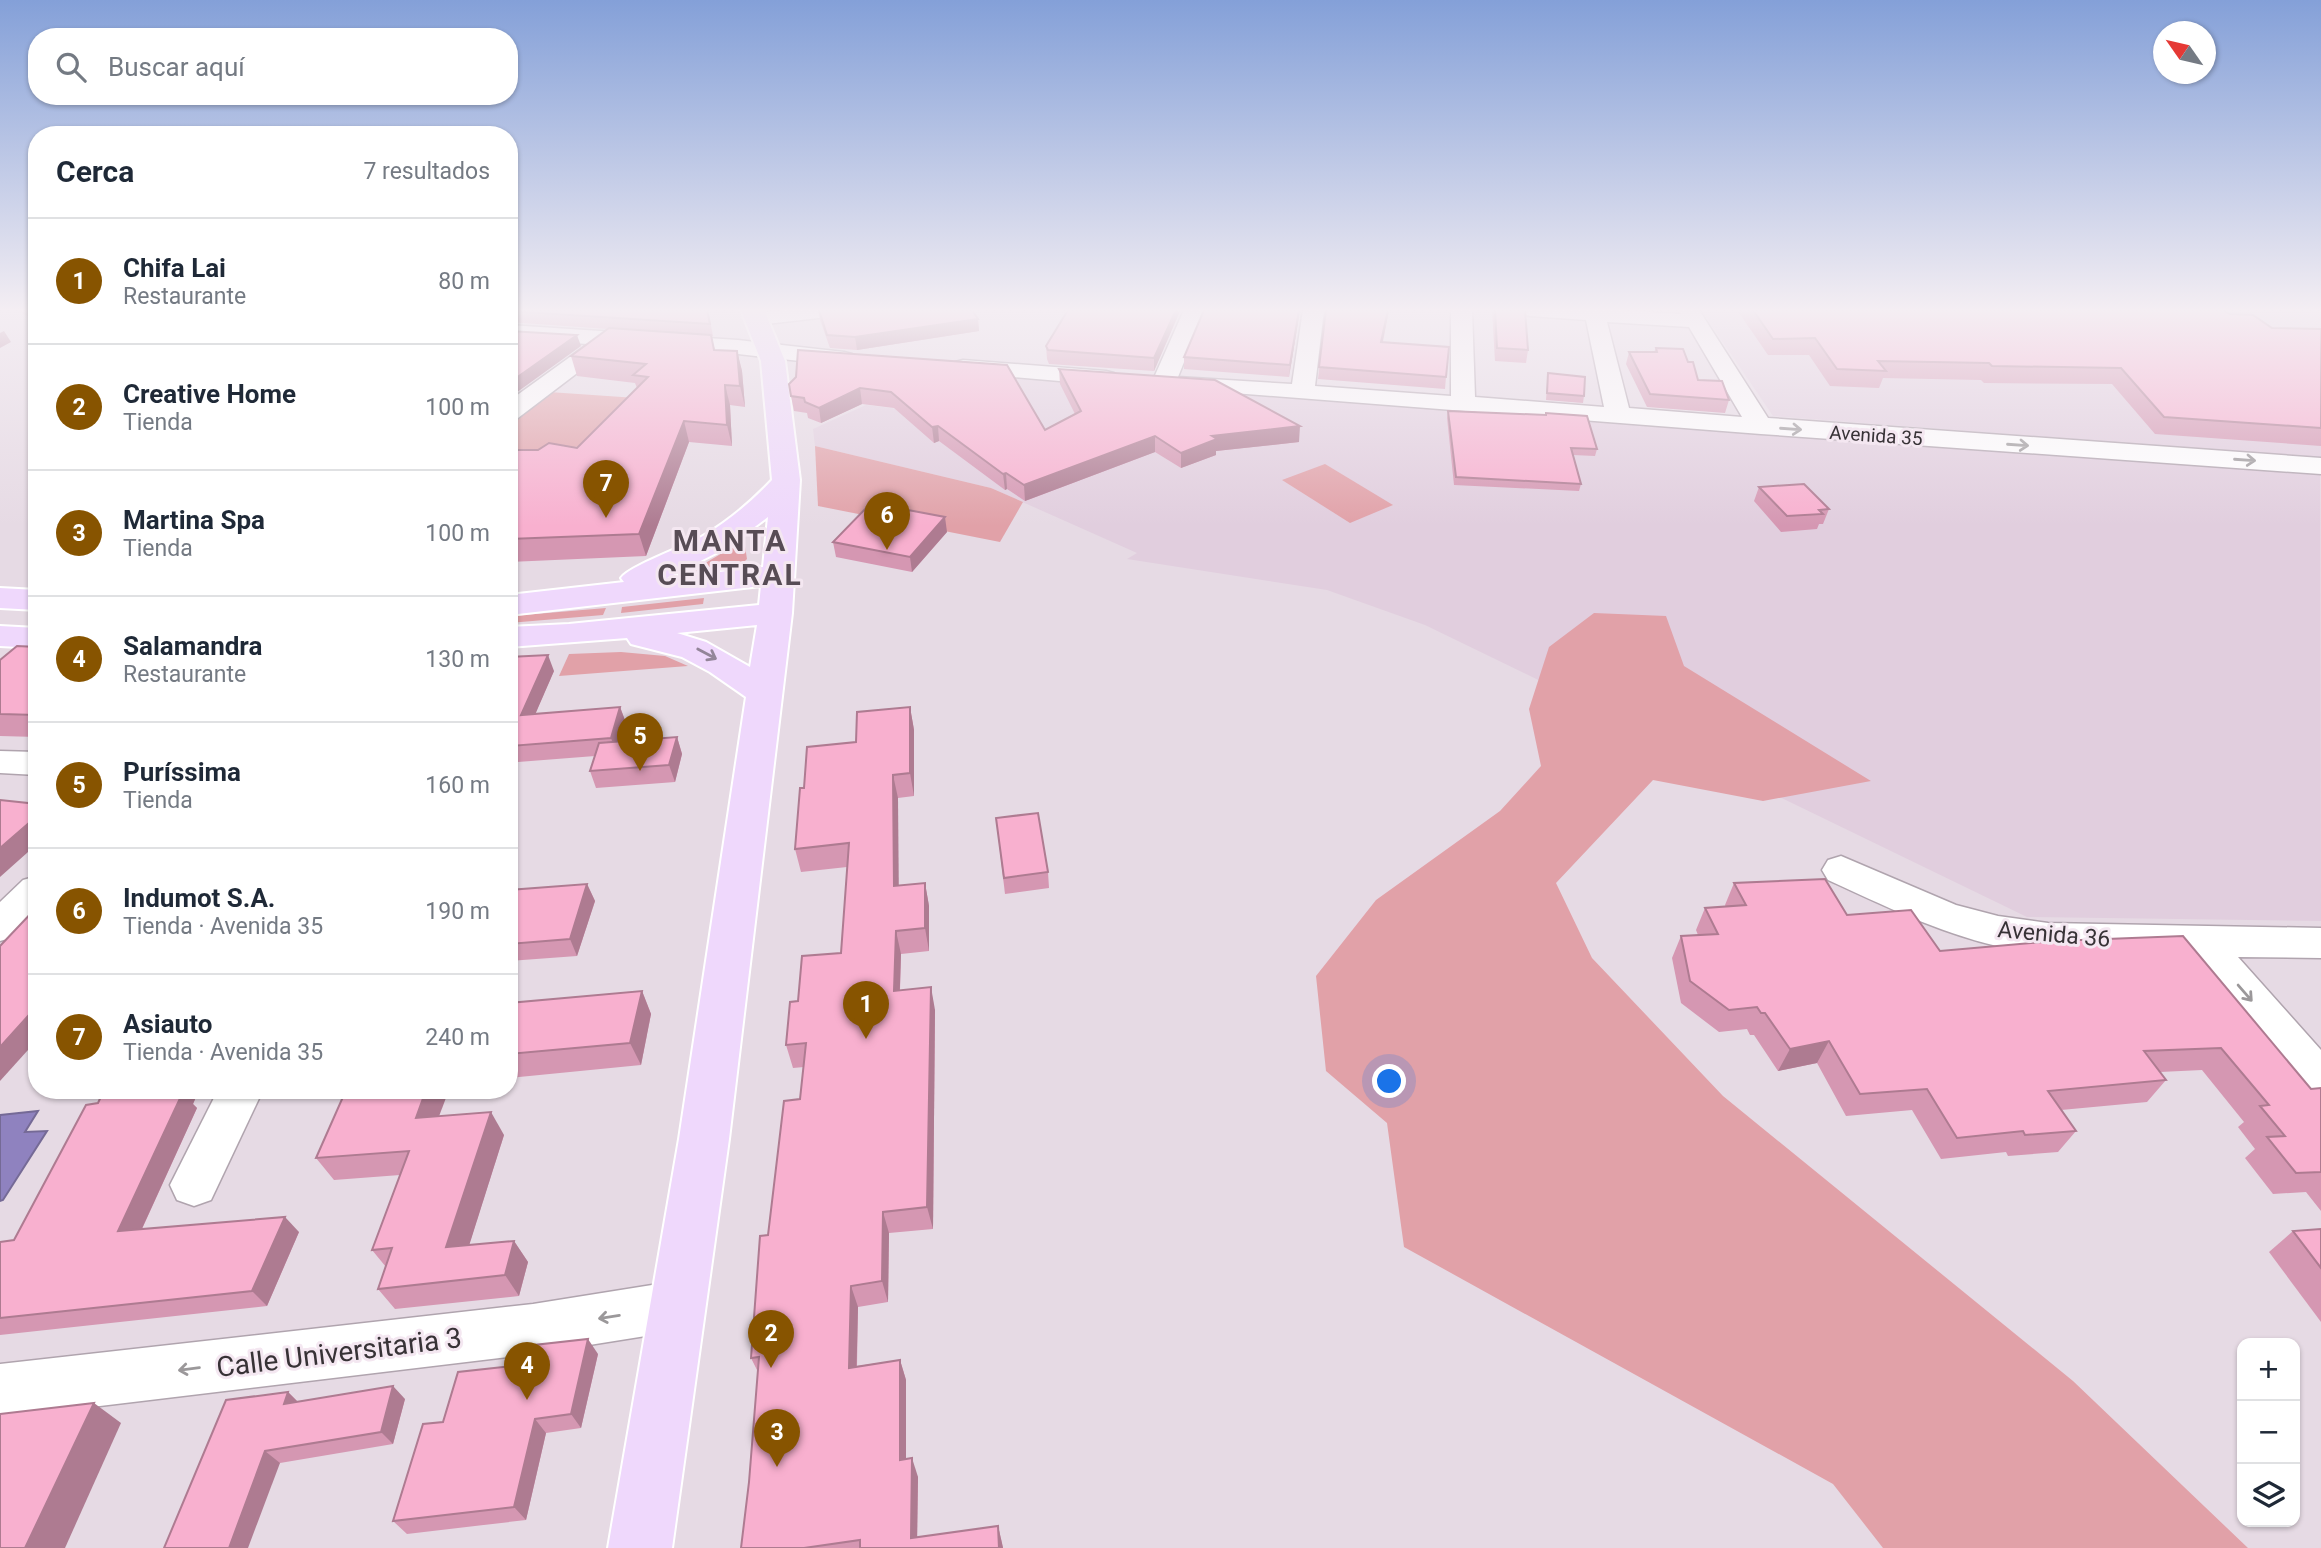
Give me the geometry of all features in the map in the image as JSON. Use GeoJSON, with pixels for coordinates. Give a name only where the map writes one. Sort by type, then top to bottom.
{"type":"FeatureCollection","features":[{"type":"Feature","properties":{"kind":"main road"},"geometry":{"type":"LineString","coordinates":[[640,1548],[704,1139],[775,613],[786,480],[776,382]]}},
{"type":"Feature","properties":{"kind":"main road"},"geometry":{"type":"LineString","coordinates":[[555,601],[627,582],[701,552],[769,502],[784,484]]}},
{"type":"Feature","properties":{"kind":"main road"},"geometry":{"type":"LineString","coordinates":[[518,604],[777,575]]}},
{"type":"Feature","properties":{"kind":"main road"},"geometry":{"type":"LineString","coordinates":[[0,598],[28,600]]}},
{"type":"Feature","properties":{"kind":"main road"},"geometry":{"type":"LineString","coordinates":[[518,637],[775,613]]}},
{"type":"Feature","properties":{"kind":"main road"},"geometry":{"type":"LineString","coordinates":[[569,634],[674,640],[720,661],[765,694]]}},
{"type":"Feature","properties":{"kind":"main road"},"geometry":{"type":"LineString","coordinates":[[0,636],[28,638]]}},
{"type":"Feature","properties":{"kind":"street"},"geometry":{"type":"LineString","coordinates":[[518,406],[550,382]]}},
{"type":"Feature","properties":{"kind":"street","name":"Avenida 35"},"geometry":{"type":"LineString","coordinates":[[1162,382],[2321,466]]}},
{"type":"Feature","properties":{"kind":"street"},"geometry":{"type":"LineString","coordinates":[[1302,392],[1303,382]]}},
{"type":"Feature","properties":{"kind":"street"},"geometry":{"type":"LineString","coordinates":[[1462,382],[1462,403]]}},
{"type":"Feature","properties":{"kind":"street"},"geometry":{"type":"LineString","coordinates":[[1611,382],[1618,415]]}},
{"type":"Feature","properties":{"kind":"street"},"geometry":{"type":"LineString","coordinates":[[1733,382],[1761,427]]}},
{"type":"Feature","properties":{"kind":"street"},"geometry":{"type":"LineString","coordinates":[[0,762],[28,764]]}},
{"type":"Feature","properties":{"kind":"street","name":"Avenida 36"},"geometry":{"type":"LineString","coordinates":[[1841,870],[1946,916],[1998,932],[2048,938],[2321,943]]}},
{"type":"Feature","properties":{"kind":"street"},"geometry":{"type":"LineString","coordinates":[[0,926],[28,899]]}},
{"type":"Feature","properties":{"kind":"street"},"geometry":{"type":"LineString","coordinates":[[2201,942],[2321,1081]]}},
{"type":"Feature","properties":{"kind":"street"},"geometry":{"type":"LineString","coordinates":[[194,1185],[237,1099]]}},
{"type":"Feature","properties":{"kind":"street","name":"Calle Universitaria 3"},"geometry":{"type":"LineString","coordinates":[[0,1391],[520,1330],[677,1306]]}},
{"type":"Feature","properties":{"kind":"shaded area"},"geometry":{"type":"Polygon","coordinates":[[[998,382],[1071,382],[2320,475],[2321,921],[2027,917],[1425,625],[1327,590],[1127,559],[1137,553],[991,488],[815,446],[813,429],[866,405],[899,409],[998,382]]]}},
{"type":"Feature","properties":{"kind":"shaded area"},"geometry":{"type":"Polygon","coordinates":[[[1750,382],[2321,382],[2321,458],[1773,416],[1750,382]]]}},
{"type":"Feature","properties":{"kind":"shaded area"},"geometry":{"type":"Polygon","coordinates":[[[549,392],[651,399],[605,445],[518,450],[518,414],[549,392]]]}},
{"type":"Feature","properties":{"kind":"shaded area"},"geometry":{"type":"Polygon","coordinates":[[[815,446],[991,488],[1023,502],[1000,542],[818,506],[815,446]]]}},
{"type":"Feature","properties":{"kind":"shaded area"},"geometry":{"type":"Polygon","coordinates":[[[1325,464],[1393,505],[1350,523],[1282,480],[1325,464]]]}},
{"type":"Feature","properties":{"kind":"shaded area"},"geometry":{"type":"Polygon","coordinates":[[[744,540],[747,559],[742,564],[692,571],[744,540]]]}},
{"type":"Feature","properties":{"kind":"shaded area"},"geometry":{"type":"Polygon","coordinates":[[[704,598],[703,604],[621,613],[622,607],[704,598]]]}},
{"type":"Feature","properties":{"kind":"shaded area"},"geometry":{"type":"Polygon","coordinates":[[[606,608],[603,615],[518,622],[518,615],[606,608]]]}},
{"type":"Feature","properties":{"kind":"shaded area"},"geometry":{"type":"Polygon","coordinates":[[[1594,613],[1666,616],[1684,666],[1871,781],[1763,801],[1653,780],[1556,883],[1592,958],[1723,1096],[2073,1381],[2248,1548],[1883,1548],[1833,1484],[1404,1247],[1387,1123],[1326,1071],[1316,976],[1376,900],[1500,811],[1541,766],[1529,709],[1549,647],[1594,613]]]}},
{"type":"Feature","properties":{"kind":"shaded area"},"geometry":{"type":"Polygon","coordinates":[[[621,652],[665,656],[688,666],[559,676],[569,654],[621,652]]]}},
{"type":"Feature","properties":{"kind":"shaded area"},"geometry":{"type":"Polygon","coordinates":[[[38,1111],[25,1132],[47,1131],[0,1201],[0,1115],[38,1111]]]}},
{"type":"Feature","properties":{"kind":"building"},"geometry":{"type":"Polygon","coordinates":[[[643,382],[740,382],[740,386],[725,385],[727,425],[684,421],[639,534],[518,539],[518,450],[538,450],[549,443],[577,448],[643,382]]]}},
{"type":"Feature","properties":{"kind":"building"},"geometry":{"type":"Polygon","coordinates":[[[1017,382],[1045,430],[1081,411],[1066,382],[1219,382],[1300,426],[1212,436],[1217,439],[1181,453],[1155,436],[1024,485],[1006,473],[1003,474],[938,426],[932,427],[891,392],[860,388],[819,408],[805,402],[804,398],[791,396],[789,384],[1017,382]]]}},
{"type":"Feature","properties":{"kind":"building"},"geometry":{"type":"Polygon","coordinates":[[[1548,382],[1585,382],[1584,396],[1547,393],[1548,382]]]}},
{"type":"Feature","properties":{"kind":"building"},"geometry":{"type":"Polygon","coordinates":[[[1644,382],[1722,382],[1729,400],[1650,394],[1644,382]]]}},
{"type":"Feature","properties":{"kind":"building"},"geometry":{"type":"Polygon","coordinates":[[[2133,382],[2321,382],[2321,428],[2164,417],[2133,382]]]}},
{"type":"Feature","properties":{"kind":"building"},"geometry":{"type":"Polygon","coordinates":[[[1448,411],[1587,416],[1597,449],[1571,448],[1581,484],[1456,477],[1448,411]]]}},
{"type":"Feature","properties":{"kind":"building"},"geometry":{"type":"Polygon","coordinates":[[[1804,484],[1829,509],[1819,510],[1823,514],[1787,516],[1759,487],[1804,484]]]}},
{"type":"Feature","properties":{"kind":"building"},"geometry":{"type":"Polygon","coordinates":[[[871,503],[945,517],[910,557],[833,542],[871,503]]]}},
{"type":"Feature","properties":{"kind":"building"},"geometry":{"type":"Polygon","coordinates":[[[17,646],[28,647],[28,715],[0,714],[0,660],[17,646]]]}},
{"type":"Feature","properties":{"kind":"building"},"geometry":{"type":"Polygon","coordinates":[[[548,655],[521,715],[620,707],[611,738],[518,745],[518,657],[548,655]]]}},
{"type":"Feature","properties":{"kind":"building"},"geometry":{"type":"Polygon","coordinates":[[[910,707],[910,773],[893,775],[894,886],[925,883],[925,928],[896,931],[894,991],[931,987],[927,1207],[883,1212],[882,1281],[851,1286],[849,1368],[900,1360],[900,1460],[912,1458],[911,1538],[998,1526],[999,1548],[860,1548],[860,1540],[804,1548],[741,1548],[759,1357],[751,1358],[760,1236],[768,1235],[784,1101],[800,1099],[806,1043],[786,1045],[790,1002],[798,1001],[802,956],[841,953],[849,843],[795,849],[800,788],[804,788],[807,747],[856,742],[857,712],[910,707]]]}},
{"type":"Feature","properties":{"kind":"building"},"geometry":{"type":"Polygon","coordinates":[[[677,737],[669,765],[590,771],[599,743],[677,737]]]}},
{"type":"Feature","properties":{"kind":"building"},"geometry":{"type":"Polygon","coordinates":[[[0,800],[28,803],[28,824],[0,848],[0,800]]]}},
{"type":"Feature","properties":{"kind":"building"},"geometry":{"type":"Polygon","coordinates":[[[1038,813],[1048,872],[1004,878],[996,818],[1038,813]]]}},
{"type":"Feature","properties":{"kind":"building"},"geometry":{"type":"Polygon","coordinates":[[[1825,879],[1847,915],[1911,910],[1940,951],[2055,941],[2183,936],[2311,1089],[2321,1088],[2321,1172],[2296,1173],[2267,1137],[2285,1136],[2260,1106],[2269,1105],[2221,1048],[2144,1051],[2166,1080],[2048,1091],[2076,1131],[2025,1135],[2023,1131],[1957,1138],[1927,1089],[1860,1094],[1829,1041],[1790,1049],[1765,1013],[1761,1013],[1757,1007],[1729,1010],[1690,981],[1681,936],[1718,934],[1705,908],[1746,905],[1734,883],[1825,879]]]}},
{"type":"Feature","properties":{"kind":"building"},"geometry":{"type":"Polygon","coordinates":[[[587,884],[570,939],[518,943],[518,889],[587,884]]]}},
{"type":"Feature","properties":{"kind":"building"},"geometry":{"type":"Polygon","coordinates":[[[28,916],[28,1016],[0,1047],[0,946],[28,916]]]}},
{"type":"Feature","properties":{"kind":"building"},"geometry":{"type":"Polygon","coordinates":[[[642,991],[630,1043],[518,1053],[518,1002],[642,991]]]}},
{"type":"Feature","properties":{"kind":"building"},"geometry":{"type":"Polygon","coordinates":[[[100,1099],[180,1099],[118,1231],[285,1217],[252,1291],[0,1318],[0,1242],[14,1240],[86,1105],[98,1103],[100,1099]]]}},
{"type":"Feature","properties":{"kind":"building"},"geometry":{"type":"Polygon","coordinates":[[[342,1099],[423,1099],[416,1118],[491,1112],[446,1247],[514,1241],[505,1275],[378,1289],[392,1248],[372,1250],[409,1151],[316,1158],[342,1099]]]}},
{"type":"Feature","properties":{"kind":"building"},"geometry":{"type":"Polygon","coordinates":[[[2321,1229],[2321,1268],[2293,1231],[2321,1229]]]}},
{"type":"Feature","properties":{"kind":"building"},"geometry":{"type":"Polygon","coordinates":[[[588,1339],[571,1414],[535,1419],[514,1507],[393,1521],[423,1424],[443,1422],[458,1372],[529,1364],[534,1345],[588,1339]]]}},
{"type":"Feature","properties":{"kind":"building"},"geometry":{"type":"Polygon","coordinates":[[[393,1386],[381,1432],[265,1451],[229,1548],[164,1548],[226,1400],[288,1392],[284,1404],[393,1386]]]}},
{"type":"Feature","properties":{"kind":"building"},"geometry":{"type":"Polygon","coordinates":[[[94,1403],[25,1548],[0,1548],[0,1414],[94,1403]]]}},
{"type":"Feature","properties":{"kind":"place","name":"Asiauto"},"geometry":{"type":"Point","coordinates":[606,518]}},
{"type":"Feature","properties":{"kind":"place","name":"Indumot S.A."},"geometry":{"type":"Point","coordinates":[887,550]}},
{"type":"Feature","properties":{"kind":"place","name":"Puríssima"},"geometry":{"type":"Point","coordinates":[640,771]}},
{"type":"Feature","properties":{"kind":"place","name":"Chifa Lai"},"geometry":{"type":"Point","coordinates":[866,1039]}},
{"type":"Feature","properties":{"kind":"place","name":"Creative Home"},"geometry":{"type":"Point","coordinates":[771,1368]}},
{"type":"Feature","properties":{"kind":"place","name":"Salamandra"},"geometry":{"type":"Point","coordinates":[527,1400]}},
{"type":"Feature","properties":{"kind":"place","name":"Martina Spa"},"geometry":{"type":"Point","coordinates":[777,1467]}},
{"type":"Feature","properties":{"kind":"district","name":"MANTA CENTRAL"},"geometry":{"type":"Point","coordinates":[730,558]}}]}
